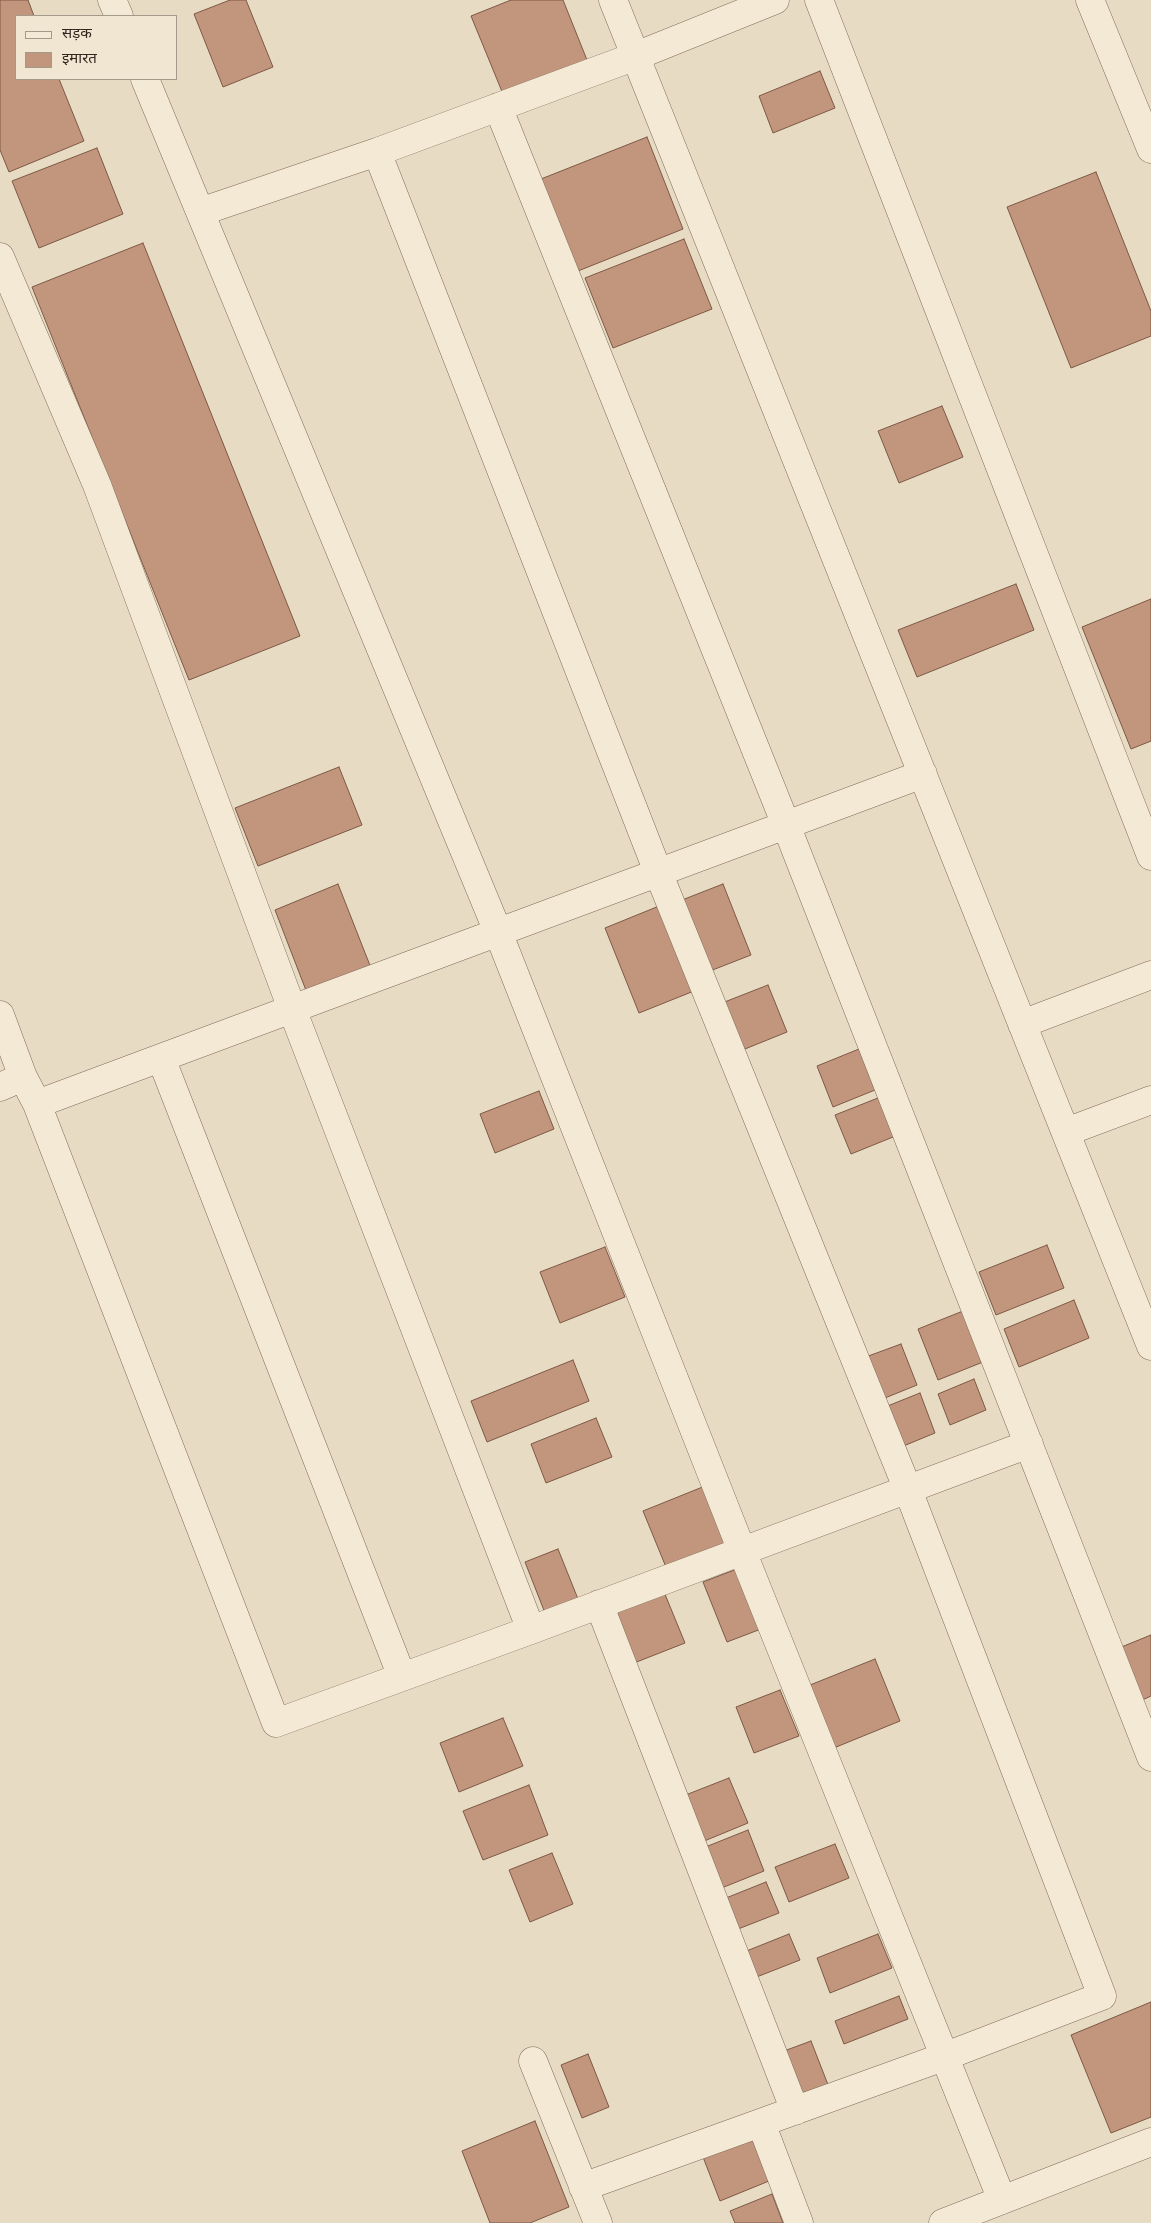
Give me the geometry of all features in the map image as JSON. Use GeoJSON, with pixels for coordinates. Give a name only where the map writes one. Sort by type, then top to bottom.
{"type":"FeatureCollection","features":[{"type":"Feature","properties":{"kind":"street"},"geometry":{"type":"LineString","coordinates":[[112,0],[119,15]]}},
{"type":"Feature","properties":{"kind":"street"},"geometry":{"type":"LineString","coordinates":[[613,0],[1151,1346]]}},
{"type":"Feature","properties":{"kind":"street"},"geometry":{"type":"LineString","coordinates":[[200,212],[377,152],[636,56],[775,0]]}},
{"type":"Feature","properties":{"kind":"street"},"geometry":{"type":"LineString","coordinates":[[819,0],[1151,856]]}},
{"type":"Feature","properties":{"kind":"street"},"geometry":{"type":"LineString","coordinates":[[1090,0],[1151,149]]}},
{"type":"Feature","properties":{"kind":"street"},"geometry":{"type":"LineString","coordinates":[[145,80],[498,932],[742,1551],[946,2056],[1002,2200]]}},
{"type":"Feature","properties":{"kind":"street"},"geometry":{"type":"LineString","coordinates":[[498,107],[786,825],[1151,1757]]}},
{"type":"Feature","properties":{"kind":"street"},"geometry":{"type":"LineString","coordinates":[[377,152],[658,872],[908,1490],[1102,1996],[946,2056],[584,2187]]}},
{"type":"Feature","properties":{"kind":"street"},"geometry":{"type":"LineString","coordinates":[[0,257],[97,485],[292,1009],[531,1630]]}},
{"type":"Feature","properties":{"kind":"street"},"geometry":{"type":"LineString","coordinates":[[37,1104],[922,774]]}},
{"type":"Feature","properties":{"kind":"street"},"geometry":{"type":"LineString","coordinates":[[1022,1024],[1151,975]]}},
{"type":"Feature","properties":{"kind":"street"},"geometry":{"type":"LineString","coordinates":[[0,1015],[12,1082],[37,1104],[276,1723],[1029,1444]]}},
{"type":"Feature","properties":{"kind":"street"},"geometry":{"type":"LineString","coordinates":[[161,1058],[402,1677]]}},
{"type":"Feature","properties":{"kind":"street"},"geometry":{"type":"LineString","coordinates":[[1066,1132],[1151,1100]]}},
{"type":"Feature","properties":{"kind":"street"},"geometry":{"type":"LineString","coordinates":[[599,1604],[795,2111]]}},
{"type":"Feature","properties":{"kind":"street"},"geometry":{"type":"LineString","coordinates":[[533,2061],[598,2223]]}},
{"type":"Feature","properties":{"kind":"street"},"geometry":{"type":"LineString","coordinates":[[761,2123],[799,2223]]}},
{"type":"Feature","properties":{"kind":"street"},"geometry":{"type":"LineString","coordinates":[[943,2223],[1151,2142]]}},
{"type":"Feature","properties":{"kind":"building"},"geometry":{"type":"Polygon","coordinates":[[[0,0],[28,0],[34,15],[15,15],[15,80],[59,80],[84,141],[9,172],[0,150],[0,0]]]}},
{"type":"Feature","properties":{"kind":"building"},"geometry":{"type":"Polygon","coordinates":[[[230,0],[246,0],[273,67],[223,87],[194,14],[230,0]]]}},
{"type":"Feature","properties":{"kind":"building"},"geometry":{"type":"Polygon","coordinates":[[[511,0],[563,0],[587,60],[503,94],[471,16],[511,0]]]}},
{"type":"Feature","properties":{"kind":"building"},"geometry":{"type":"Polygon","coordinates":[[[820,71],[835,108],[773,133],[759,96],[820,71]]]}},
{"type":"Feature","properties":{"kind":"building"},"geometry":{"type":"Polygon","coordinates":[[[647,137],[683,229],[578,271],[541,179],[647,137]]]}},
{"type":"Feature","properties":{"kind":"building"},"geometry":{"type":"Polygon","coordinates":[[[97,148],[123,214],[39,248],[12,181],[97,148]]]}},
{"type":"Feature","properties":{"kind":"building"},"geometry":{"type":"Polygon","coordinates":[[[1096,172],[1151,311],[1151,336],[1071,368],[1007,207],[1096,172]]]}},
{"type":"Feature","properties":{"kind":"building"},"geometry":{"type":"Polygon","coordinates":[[[684,239],[712,309],[613,348],[585,278],[684,239]]]}},
{"type":"Feature","properties":{"kind":"building"},"geometry":{"type":"Polygon","coordinates":[[[143,243],[300,636],[189,680],[32,287],[143,243]]]}},
{"type":"Feature","properties":{"kind":"building"},"geometry":{"type":"Polygon","coordinates":[[[942,406],[963,457],[899,483],[878,431],[942,406]]]}},
{"type":"Feature","properties":{"kind":"building"},"geometry":{"type":"Polygon","coordinates":[[[1016,584],[1034,630],[917,677],[898,630],[1016,584]]]}},
{"type":"Feature","properties":{"kind":"building"},"geometry":{"type":"Polygon","coordinates":[[[1151,599],[1151,741],[1131,749],[1082,627],[1151,599]]]}},
{"type":"Feature","properties":{"kind":"building"},"geometry":{"type":"Polygon","coordinates":[[[339,767],[362,825],[258,866],[235,808],[339,767]]]}},
{"type":"Feature","properties":{"kind":"building"},"geometry":{"type":"Polygon","coordinates":[[[338,884],[371,968],[307,993],[275,910],[338,884]]]}},
{"type":"Feature","properties":{"kind":"building"},"geometry":{"type":"Polygon","coordinates":[[[723,884],[751,955],[710,971],[682,900],[723,884]]]}},
{"type":"Feature","properties":{"kind":"building"},"geometry":{"type":"Polygon","coordinates":[[[664,904],[699,989],[639,1013],[605,928],[664,904]]]}},
{"type":"Feature","properties":{"kind":"building"},"geometry":{"type":"Polygon","coordinates":[[[768,985],[787,1032],[740,1051],[722,1003],[768,985]]]}},
{"type":"Feature","properties":{"kind":"building"},"geometry":{"type":"Polygon","coordinates":[[[859,1049],[875,1090],[833,1107],[817,1066],[859,1049]]]}},
{"type":"Feature","properties":{"kind":"building"},"geometry":{"type":"Polygon","coordinates":[[[539,1091],[554,1129],[495,1153],[480,1114],[539,1091]]]}},
{"type":"Feature","properties":{"kind":"building"},"geometry":{"type":"Polygon","coordinates":[[[883,1096],[898,1135],[851,1154],[835,1115],[883,1096]]]}},
{"type":"Feature","properties":{"kind":"building"},"geometry":{"type":"Polygon","coordinates":[[[1047,1245],[1064,1288],[996,1315],[979,1272],[1047,1245]]]}},
{"type":"Feature","properties":{"kind":"building"},"geometry":{"type":"Polygon","coordinates":[[[605,1247],[625,1297],[560,1323],[540,1272],[605,1247]]]}},
{"type":"Feature","properties":{"kind":"building"},"geometry":{"type":"Polygon","coordinates":[[[1074,1300],[1089,1338],[1019,1367],[1004,1329],[1074,1300]]]}},
{"type":"Feature","properties":{"kind":"building"},"geometry":{"type":"Polygon","coordinates":[[[973,1307],[993,1358],[938,1380],[918,1329],[973,1307]]]}},
{"type":"Feature","properties":{"kind":"building"},"geometry":{"type":"Polygon","coordinates":[[[901,1344],[917,1385],[880,1400],[863,1358],[901,1344]]]}},
{"type":"Feature","properties":{"kind":"building"},"geometry":{"type":"Polygon","coordinates":[[[573,1360],[589,1401],[487,1442],[471,1401],[573,1360]]]}},
{"type":"Feature","properties":{"kind":"building"},"geometry":{"type":"Polygon","coordinates":[[[974,1379],[986,1410],[950,1425],[938,1394],[974,1379]]]}},
{"type":"Feature","properties":{"kind":"building"},"geometry":{"type":"Polygon","coordinates":[[[920,1393],[935,1433],[901,1447],[885,1407],[920,1393]]]}},
{"type":"Feature","properties":{"kind":"building"},"geometry":{"type":"Polygon","coordinates":[[[596,1418],[612,1457],[546,1483],[531,1444],[596,1418]]]}},
{"type":"Feature","properties":{"kind":"building"},"geometry":{"type":"Polygon","coordinates":[[[705,1486],[730,1547],[668,1572],[643,1511],[705,1486]]]}},
{"type":"Feature","properties":{"kind":"building"},"geometry":{"type":"Polygon","coordinates":[[[558,1549],[580,1604],[547,1618],[525,1562],[558,1549]]]}},
{"type":"Feature","properties":{"kind":"building"},"geometry":{"type":"Polygon","coordinates":[[[737,1569],[761,1629],[727,1642],[703,1582],[737,1569]]]}},
{"type":"Feature","properties":{"kind":"building"},"geometry":{"type":"Polygon","coordinates":[[[662,1587],[685,1643],[634,1663],[611,1608],[662,1587]]]}},
{"type":"Feature","properties":{"kind":"building"},"geometry":{"type":"Polygon","coordinates":[[[1151,1635],[1151,1696],[1140,1701],[1119,1648],[1151,1635]]]}},
{"type":"Feature","properties":{"kind":"building"},"geometry":{"type":"Polygon","coordinates":[[[875,1659],[900,1721],[824,1752],[800,1689],[875,1659]]]}},
{"type":"Feature","properties":{"kind":"building"},"geometry":{"type":"Polygon","coordinates":[[[780,1690],[799,1736],[754,1753],[736,1707],[780,1690]]]}},
{"type":"Feature","properties":{"kind":"building"},"geometry":{"type":"Polygon","coordinates":[[[503,1718],[523,1766],[459,1792],[440,1743],[503,1718]]]}},
{"type":"Feature","properties":{"kind":"building"},"geometry":{"type":"Polygon","coordinates":[[[729,1778],[748,1823],[697,1844],[678,1798],[729,1778]]]}},
{"type":"Feature","properties":{"kind":"building"},"geometry":{"type":"Polygon","coordinates":[[[529,1785],[548,1835],[483,1860],[463,1811],[529,1785]]]}},
{"type":"Feature","properties":{"kind":"building"},"geometry":{"type":"Polygon","coordinates":[[[748,1830],[764,1871],[714,1891],[698,1850],[748,1830]]]}},
{"type":"Feature","properties":{"kind":"building"},"geometry":{"type":"Polygon","coordinates":[[[835,1844],[849,1878],[789,1902],[775,1867],[835,1844]]]}},
{"type":"Feature","properties":{"kind":"building"},"geometry":{"type":"Polygon","coordinates":[[[552,1853],[573,1904],[530,1922],[509,1870],[552,1853]]]}},
{"type":"Feature","properties":{"kind":"building"},"geometry":{"type":"Polygon","coordinates":[[[766,1882],[779,1913],[733,1931],[721,1900],[766,1882]]]}},
{"type":"Feature","properties":{"kind":"building"},"geometry":{"type":"Polygon","coordinates":[[[789,1934],[800,1960],[754,1978],[744,1952],[789,1934]]]}},
{"type":"Feature","properties":{"kind":"building"},"geometry":{"type":"Polygon","coordinates":[[[878,1934],[892,1968],[830,1993],[817,1958],[878,1934]]]}},
{"type":"Feature","properties":{"kind":"building"},"geometry":{"type":"Polygon","coordinates":[[[899,1996],[908,2019],[844,2044],[835,2021],[899,1996]]]}},
{"type":"Feature","properties":{"kind":"building"},"geometry":{"type":"Polygon","coordinates":[[[1151,2002],[1151,2117],[1111,2133],[1071,2035],[1151,2002]]]}},
{"type":"Feature","properties":{"kind":"building"},"geometry":{"type":"Polygon","coordinates":[[[811,2041],[832,2095],[806,2105],[784,2051],[811,2041]]]}},
{"type":"Feature","properties":{"kind":"building"},"geometry":{"type":"Polygon","coordinates":[[[588,2054],[609,2107],[582,2118],[561,2065],[588,2054]]]}},
{"type":"Feature","properties":{"kind":"building"},"geometry":{"type":"Polygon","coordinates":[[[535,2121],[569,2207],[530,2223],[490,2223],[462,2151],[535,2121]]]}},
{"type":"Feature","properties":{"kind":"building"},"geometry":{"type":"Polygon","coordinates":[[[752,2138],[769,2181],[720,2201],[703,2157],[752,2138]]]}},
{"type":"Feature","properties":{"kind":"building"},"geometry":{"type":"Polygon","coordinates":[[[772,2194],[783,2223],[735,2223],[730,2211],[772,2194]]]}}]}
